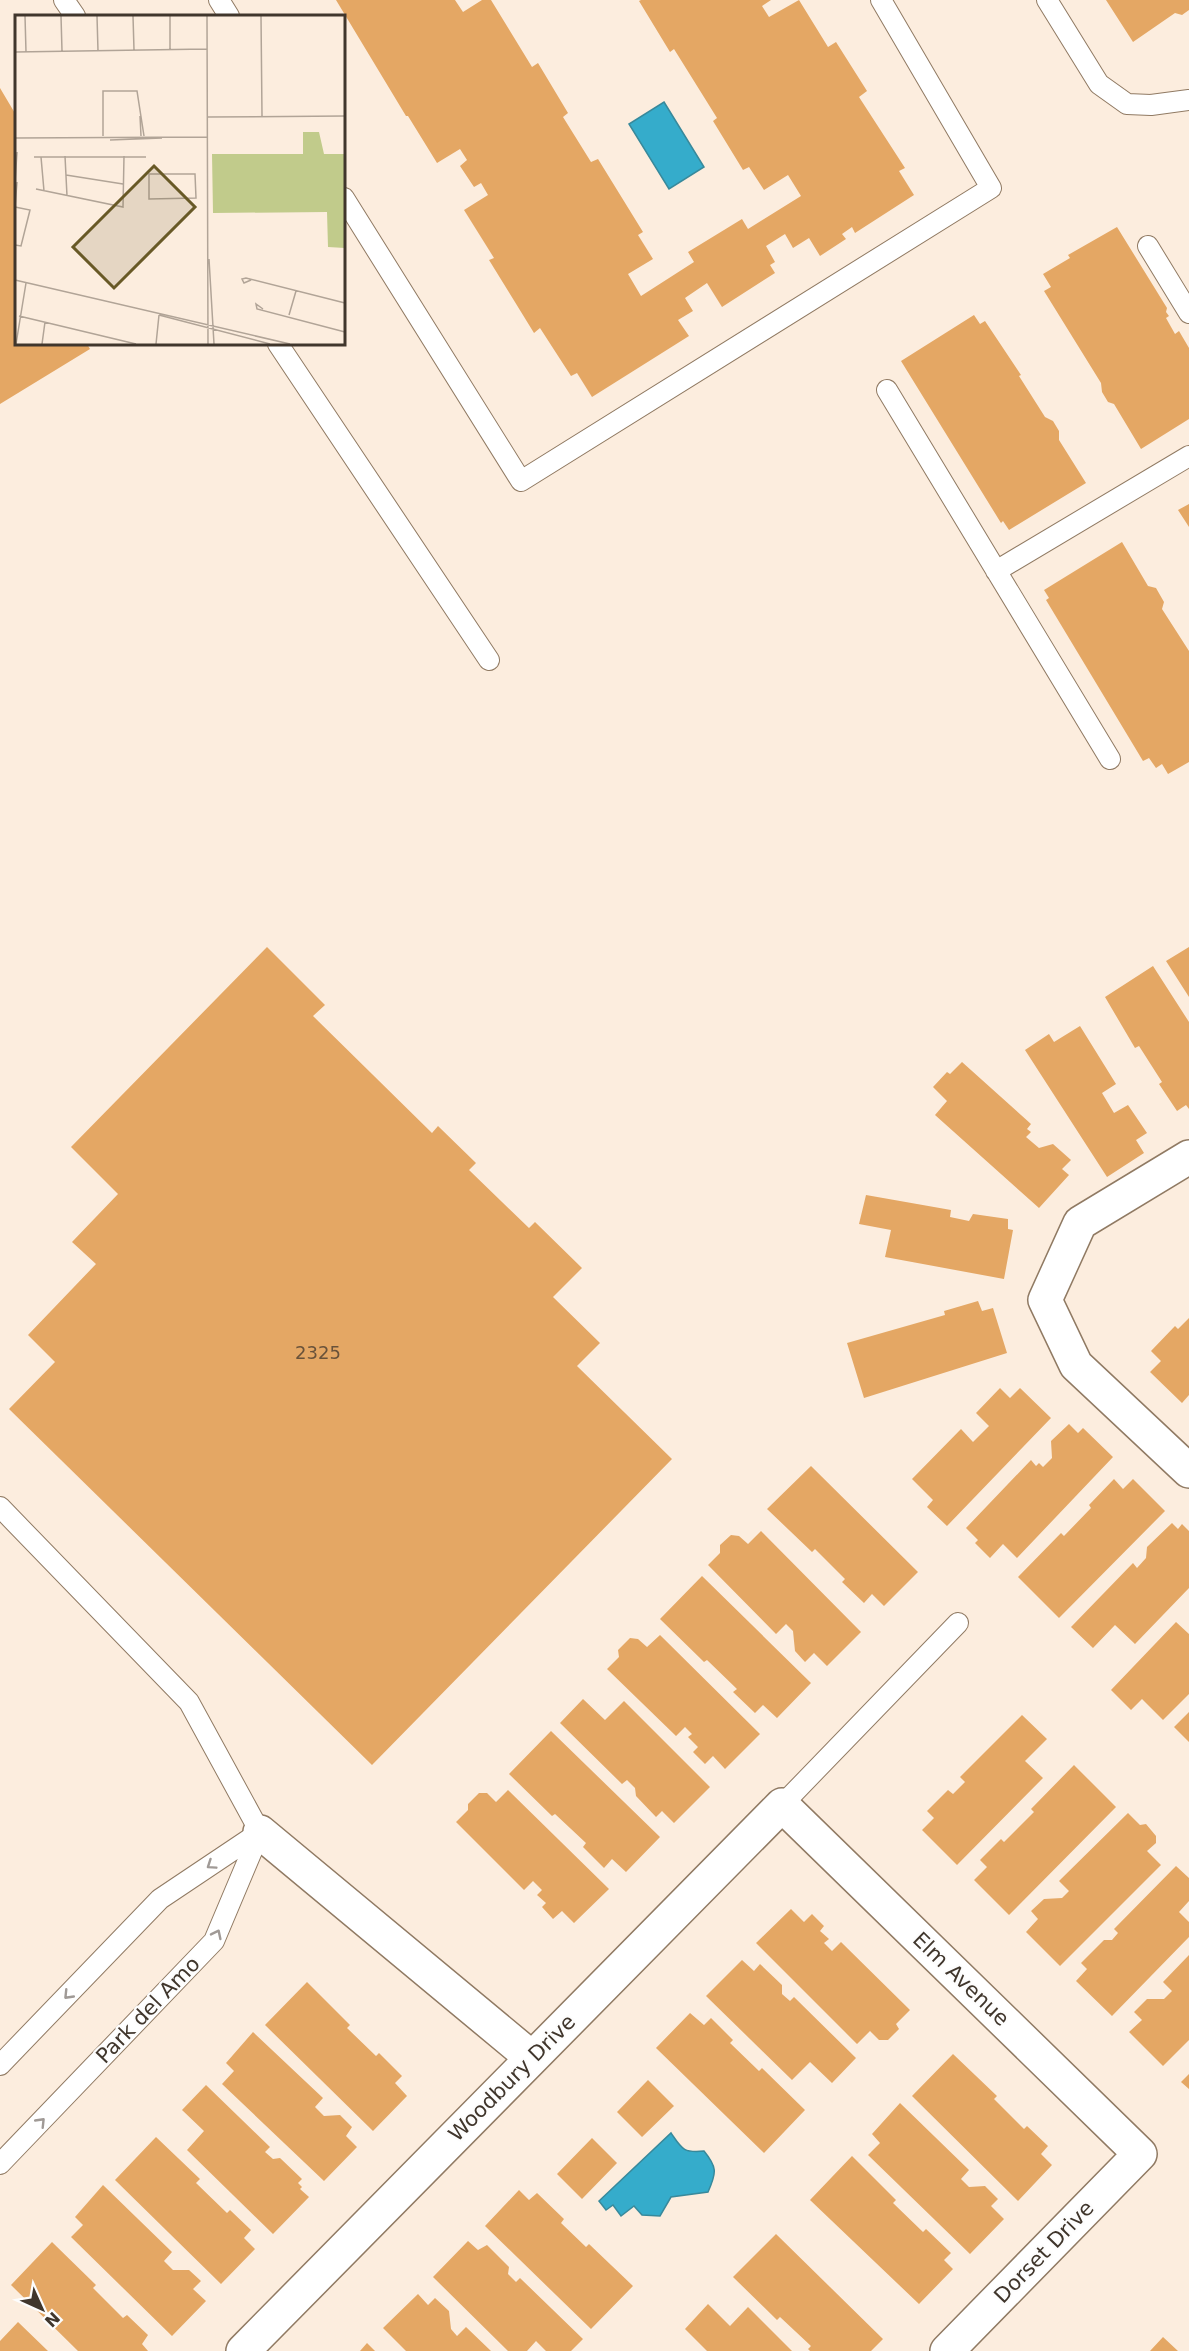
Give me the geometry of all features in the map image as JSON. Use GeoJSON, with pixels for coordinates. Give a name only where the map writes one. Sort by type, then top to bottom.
{"type":"FeatureCollection","features":[{"type":"Feature","properties":{"kind":"street"},"geometry":{"type":"LineString","coordinates":[[1189,1157],[1080,1222],[1045,1300],[1076,1365],[1189,1471]]}},
{"type":"Feature","properties":{"kind":"street","name":"Woodbury Drive"},"geometry":{"type":"LineString","coordinates":[[243,2351],[782,1805]]}},
{"type":"Feature","properties":{"kind":"street","name":"Elm Avenue"},"geometry":{"type":"LineString","coordinates":[[782,1805],[1140,2154]]}},
{"type":"Feature","properties":{"kind":"street"},"geometry":{"type":"LineString","coordinates":[[260,1832],[532,2058]]}},
{"type":"Feature","properties":{"kind":"street","name":"Dorset Drive"},"geometry":{"type":"LineString","coordinates":[[947,2351],[1140,2154]]}},
{"type":"Feature","properties":{"kind":"lane"},"geometry":{"type":"LineString","coordinates":[[64,0],[74,15]]}},
{"type":"Feature","properties":{"kind":"lane"},"geometry":{"type":"LineString","coordinates":[[219,0],[228,15]]}},
{"type":"Feature","properties":{"kind":"lane"},"geometry":{"type":"LineString","coordinates":[[345,200],[522,481],[991,188],[880,0]]}},
{"type":"Feature","properties":{"kind":"lane"},"geometry":{"type":"LineString","coordinates":[[1047,0],[1098,84],[1127,104],[1150,105],[1189,100]]}},
{"type":"Feature","properties":{"kind":"lane"},"geometry":{"type":"LineString","coordinates":[[1148,246],[1189,313]]}},
{"type":"Feature","properties":{"kind":"lane"},"geometry":{"type":"LineString","coordinates":[[279,345],[489,660]]}},
{"type":"Feature","properties":{"kind":"lane"},"geometry":{"type":"LineString","coordinates":[[887,390],[1110,759]]}},
{"type":"Feature","properties":{"kind":"lane"},"geometry":{"type":"LineString","coordinates":[[996,571],[1189,456]]}},
{"type":"Feature","properties":{"kind":"lane"},"geometry":{"type":"LineString","coordinates":[[0,1507],[189,1702],[260,1832],[160,1899],[0,2065]]}},
{"type":"Feature","properties":{"kind":"lane"},"geometry":{"type":"LineString","coordinates":[[782,1805],[958,1623]]}},
{"type":"Feature","properties":{"kind":"lane","name":"Park del Amo"},"geometry":{"type":"LineString","coordinates":[[0,2164],[214,1941],[260,1832]]}},
{"type":"Feature","properties":{"kind":"water"},"geometry":{"type":"Polygon","coordinates":[[[664,102],[704,167],[669,189],[629,124],[664,102]]]}},
{"type":"Feature","properties":{"kind":"water"},"geometry":{"type":"Polygon","coordinates":[[[671,2133],[684,2149],[704,2151],[711,2161],[714,2174],[708,2192],[671,2197],[660,2216],[642,2215],[634,2206],[621,2216],[613,2205],[606,2210],[599,2201],[671,2133]]]}},
{"type":"Feature","properties":{"kind":"building"},"geometry":{"type":"Polygon","coordinates":[[[336,0],[455,0],[463,12],[482,0],[491,0],[532,67],[538,63],[568,113],[563,117],[591,162],[598,159],[643,232],[638,235],[653,259],[628,274],[641,296],[694,262],[688,252],[742,219],[748,229],[801,196],[788,175],[764,190],[749,167],[743,170],[713,121],[717,118],[674,49],[670,52],[639,1],[641,0],[771,0],[762,6],[769,17],[799,0],[828,47],[836,42],[867,91],[859,97],[905,168],[899,171],[914,195],[855,233],[852,227],[842,234],[846,239],[820,256],[809,238],[793,248],[785,234],[766,246],[775,262],[770,265],[775,273],[722,307],[707,283],[685,298],[693,311],[678,320],[689,336],[592,397],[577,373],[571,376],[540,328],[534,333],[489,260],[494,258],[464,210],[488,195],[481,183],[474,187],[460,166],[467,160],[460,149],[437,163],[336,0]]]}},
{"type":"Feature","properties":{"kind":"building"},"geometry":{"type":"Polygon","coordinates":[[[1106,0],[1189,0],[1189,10],[1182,15],[1175,13],[1133,42],[1106,0]]]}},
{"type":"Feature","properties":{"kind":"building"},"geometry":{"type":"Polygon","coordinates":[[[0,88],[15,113],[15,345],[88,345],[90,349],[0,404],[0,88]]]}},
{"type":"Feature","properties":{"kind":"building"},"geometry":{"type":"Polygon","coordinates":[[[1117,227],[1167,308],[1166,312],[1169,316],[1166,318],[1175,334],[1179,331],[1189,348],[1189,419],[1141,449],[1114,404],[1108,402],[1102,392],[1101,383],[1044,291],[1051,287],[1043,274],[1070,258],[1068,255],[1117,227]]]}},
{"type":"Feature","properties":{"kind":"building"},"geometry":{"type":"Polygon","coordinates":[[[974,315],[980,324],[985,321],[1021,375],[1019,376],[1045,417],[1053,421],[1059,431],[1059,440],[1086,483],[1009,530],[1003,521],[1001,523],[901,361],[974,315]]]}},
{"type":"Feature","properties":{"kind":"building"},"geometry":{"type":"Polygon","coordinates":[[[1189,504],[1189,527],[1178,510],[1189,504]]]}},
{"type":"Feature","properties":{"kind":"building"},"geometry":{"type":"Polygon","coordinates":[[[1122,542],[1148,586],[1156,588],[1164,602],[1162,609],[1189,651],[1189,762],[1168,774],[1162,764],[1156,768],[1149,758],[1143,761],[1046,600],[1049,598],[1044,590],[1122,542]]]}},
{"type":"Feature","properties":{"kind":"building"},"geometry":{"type":"Polygon","coordinates":[[[267,947],[325,1005],[313,1016],[432,1133],[438,1126],[476,1163],[469,1170],[529,1228],[535,1222],[582,1268],[553,1297],[600,1343],[577,1366],[672,1459],[372,1765],[9,1409],[55,1362],[28,1335],[96,1264],[72,1242],[118,1194],[71,1147],[267,947]]]}},
{"type":"Feature","properties":{"kind":"building"},"geometry":{"type":"Polygon","coordinates":[[[1189,947],[1189,997],[1166,961],[1189,947]]]}},
{"type":"Feature","properties":{"kind":"building"},"geometry":{"type":"Polygon","coordinates":[[[1153,966],[1189,1022],[1189,1109],[1186,1105],[1177,1111],[1159,1084],[1162,1082],[1139,1046],[1135,1048],[1105,997],[1153,966]]]}},
{"type":"Feature","properties":{"kind":"building"},"geometry":{"type":"Polygon","coordinates":[[[1080,1026],[1116,1084],[1102,1093],[1114,1113],[1128,1105],[1147,1133],[1136,1140],[1144,1153],[1107,1177],[1025,1050],[1049,1034],[1054,1042],[1080,1026]]]}},
{"type":"Feature","properties":{"kind":"building"},"geometry":{"type":"Polygon","coordinates":[[[962,1062],[1031,1124],[1027,1129],[1031,1132],[1026,1137],[1039,1148],[1053,1144],[1071,1160],[1062,1169],[1069,1175],[1039,1208],[935,1115],[947,1101],[933,1087],[947,1072],[950,1074],[962,1062]]]}},
{"type":"Feature","properties":{"kind":"building"},"geometry":{"type":"Polygon","coordinates":[[[866,1195],[951,1210],[950,1217],[969,1221],[973,1214],[1008,1219],[1008,1229],[1013,1230],[1004,1279],[885,1257],[891,1230],[859,1224],[866,1195]]]}},
{"type":"Feature","properties":{"kind":"building"},"geometry":{"type":"Polygon","coordinates":[[[978,1301],[982,1311],[993,1308],[1007,1353],[864,1398],[847,1343],[945,1315],[944,1311],[978,1301]]]}},
{"type":"Feature","properties":{"kind":"building"},"geometry":{"type":"Polygon","coordinates":[[[1189,1318],[1189,1395],[1182,1403],[1150,1372],[1161,1361],[1151,1351],[1175,1326],[1178,1329],[1189,1318]]]}},
{"type":"Feature","properties":{"kind":"building"},"geometry":{"type":"Polygon","coordinates":[[[1000,1388],[1010,1398],[1020,1388],[1051,1418],[947,1526],[927,1507],[933,1500],[912,1479],[961,1429],[973,1442],[989,1426],[976,1413],[1000,1388]]]}},
{"type":"Feature","properties":{"kind":"building"},"geometry":{"type":"Polygon","coordinates":[[[1069,1424],[1078,1433],[1083,1428],[1113,1457],[1017,1558],[1003,1544],[990,1558],[975,1543],[978,1540],[966,1528],[1031,1460],[1036,1466],[1039,1463],[1043,1467],[1052,1458],[1051,1441],[1069,1424]]]}},
{"type":"Feature","properties":{"kind":"building"},"geometry":{"type":"Polygon","coordinates":[[[811,1466],[918,1572],[884,1606],[872,1594],[864,1603],[842,1582],[845,1579],[815,1549],[812,1552],[767,1509],[811,1466]]]}},
{"type":"Feature","properties":{"kind":"building"},"geometry":{"type":"Polygon","coordinates":[[[1114,1479],[1123,1489],[1133,1479],[1165,1511],[1059,1618],[1018,1577],[1061,1533],[1064,1536],[1091,1508],[1089,1505],[1114,1479]]]}},
{"type":"Feature","properties":{"kind":"building"},"geometry":{"type":"Polygon","coordinates":[[[1172,1523],[1178,1529],[1182,1524],[1189,1531],[1189,1588],[1135,1644],[1115,1625],[1093,1648],[1071,1627],[1133,1563],[1137,1568],[1146,1558],[1147,1547],[1172,1523]]]}},
{"type":"Feature","properties":{"kind":"building"},"geometry":{"type":"Polygon","coordinates":[[[761,1531],[861,1632],[827,1666],[814,1653],[805,1662],[795,1651],[793,1631],[786,1624],[776,1634],[708,1565],[720,1553],[720,1545],[731,1535],[739,1536],[748,1544],[761,1531]]]}},
{"type":"Feature","properties":{"kind":"building"},"geometry":{"type":"Polygon","coordinates":[[[702,1576],[811,1683],[777,1718],[763,1705],[755,1713],[733,1692],[737,1689],[707,1660],[704,1662],[660,1619],[702,1576]]]}},
{"type":"Feature","properties":{"kind":"building"},"geometry":{"type":"Polygon","coordinates":[[[1176,1622],[1189,1634],[1189,1694],[1163,1720],[1142,1699],[1131,1710],[1111,1690],[1176,1622]]]}},
{"type":"Feature","properties":{"kind":"building"},"geometry":{"type":"Polygon","coordinates":[[[660,1635],[760,1734],[725,1769],[713,1756],[705,1764],[693,1752],[698,1747],[688,1737],[692,1734],[685,1727],[676,1736],[607,1669],[619,1657],[618,1650],[630,1638],[638,1639],[647,1647],[660,1635]]]}},
{"type":"Feature","properties":{"kind":"building"},"geometry":{"type":"Polygon","coordinates":[[[583,1699],[605,1720],[624,1701],[710,1787],[674,1823],[662,1811],[656,1817],[636,1796],[635,1788],[627,1780],[622,1784],[560,1723],[583,1699]]]}},
{"type":"Feature","properties":{"kind":"building"},"geometry":{"type":"Polygon","coordinates":[[[1189,1712],[1189,1742],[1174,1727],[1189,1712]]]}},
{"type":"Feature","properties":{"kind":"building"},"geometry":{"type":"Polygon","coordinates":[[[1022,1715],[1047,1739],[1025,1761],[1043,1778],[957,1865],[922,1830],[934,1818],[927,1811],[948,1790],[953,1794],[965,1782],[960,1777],[1022,1715]]]}},
{"type":"Feature","properties":{"kind":"building"},"geometry":{"type":"Polygon","coordinates":[[[551,1731],[660,1837],[626,1872],[612,1859],[604,1868],[583,1847],[586,1843],[555,1814],[552,1816],[509,1774],[551,1731]]]}},
{"type":"Feature","properties":{"kind":"building"},"geometry":{"type":"Polygon","coordinates":[[[1074,1765],[1116,1807],[1009,1915],[974,1880],[987,1867],[980,1860],[1001,1839],[1004,1842],[1034,1812],[1031,1809],[1074,1765]]]}},
{"type":"Feature","properties":{"kind":"building"},"geometry":{"type":"Polygon","coordinates":[[[508,1790],[609,1889],[574,1923],[562,1911],[553,1919],[542,1907],[546,1903],[537,1895],[542,1890],[533,1881],[524,1890],[456,1822],[468,1810],[468,1804],[479,1793],[487,1793],[496,1802],[508,1790]]]}},
{"type":"Feature","properties":{"kind":"building"},"geometry":{"type":"Polygon","coordinates":[[[1128,1813],[1140,1825],[1146,1824],[1156,1836],[1156,1843],[1147,1851],[1161,1865],[1060,1966],[1026,1932],[1038,1919],[1031,1911],[1044,1899],[1062,1898],[1069,1891],[1059,1881],[1128,1813]]]}},
{"type":"Feature","properties":{"kind":"building"},"geometry":{"type":"Polygon","coordinates":[[[1176,1866],[1189,1878],[1189,1901],[1179,1912],[1189,1922],[1189,1937],[1112,2016],[1076,1981],[1087,1969],[1081,1963],[1104,1940],[1112,1940],[1118,1933],[1114,1929],[1176,1866]]]}},
{"type":"Feature","properties":{"kind":"building"},"geometry":{"type":"Polygon","coordinates":[[[791,1909],[804,1922],[812,1914],[824,1926],[820,1931],[829,1939],[824,1943],[832,1951],[841,1942],[910,2010],[896,2024],[899,2029],[888,2040],[879,2040],[870,2031],[857,2044],[756,1943],[791,1909]]]}},
{"type":"Feature","properties":{"kind":"building"},"geometry":{"type":"Polygon","coordinates":[[[1189,1955],[1189,2040],[1163,2066],[1129,2032],[1142,2020],[1134,2012],[1147,1999],[1164,1999],[1172,1991],[1163,1982],[1189,1955]]]}},
{"type":"Feature","properties":{"kind":"building"},"geometry":{"type":"Polygon","coordinates":[[[742,1960],[754,1971],[760,1964],[782,1985],[782,1994],[790,2001],[794,1997],[856,2058],[832,2083],[810,2062],[792,2080],[706,1996],[742,1960]]]}},
{"type":"Feature","properties":{"kind":"building"},"geometry":{"type":"Polygon","coordinates":[[[307,1982],[350,2025],[347,2028],[376,2056],[379,2053],[402,2076],[395,2083],[407,2096],[373,2131],[265,2025],[307,1982]]]}},
{"type":"Feature","properties":{"kind":"building"},"geometry":{"type":"Polygon","coordinates":[[[690,2013],[704,2025],[711,2018],[733,2040],[730,2043],[759,2071],[762,2068],[805,2110],[764,2153],[656,2048],[690,2013]]]}},
{"type":"Feature","properties":{"kind":"building"},"geometry":{"type":"Polygon","coordinates":[[[253,2032],[323,2098],[315,2107],[324,2116],[340,2115],[352,2127],[346,2136],[357,2147],[324,2181],[222,2084],[234,2071],[226,2063],[253,2032]]]}},
{"type":"Feature","properties":{"kind":"building"},"geometry":{"type":"Polygon","coordinates":[[[953,2054],[997,2096],[994,2099],[1024,2129],[1027,2126],[1048,2146],[1041,2154],[1052,2165],[1018,2201],[912,2096],[953,2054]]]}},
{"type":"Feature","properties":{"kind":"building"},"geometry":{"type":"Polygon","coordinates":[[[1189,2074],[1189,2089],[1181,2082],[1189,2074]]]}},
{"type":"Feature","properties":{"kind":"building"},"geometry":{"type":"Polygon","coordinates":[[[648,2080],[674,2106],[642,2137],[617,2112],[648,2080]]]}},
{"type":"Feature","properties":{"kind":"building"},"geometry":{"type":"Polygon","coordinates":[[[206,2085],[270,2147],[265,2152],[273,2159],[280,2158],[302,2179],[298,2183],[302,2187],[300,2189],[309,2197],[273,2234],[187,2150],[204,2131],[182,2110],[206,2085]]]}},
{"type":"Feature","properties":{"kind":"building"},"geometry":{"type":"Polygon","coordinates":[[[900,2103],[969,2170],[961,2179],[969,2187],[985,2186],[998,2199],[991,2206],[1004,2219],[970,2254],[868,2155],[880,2143],[872,2134],[900,2103]]]}},
{"type":"Feature","properties":{"kind":"building"},"geometry":{"type":"Polygon","coordinates":[[[156,2137],[200,2179],[196,2183],[227,2213],[230,2210],[251,2230],[244,2238],[255,2249],[221,2284],[115,2180],[156,2137]]]}},
{"type":"Feature","properties":{"kind":"building"},"geometry":{"type":"Polygon","coordinates":[[[592,2138],[617,2163],[582,2199],[557,2174],[592,2138]]]}},
{"type":"Feature","properties":{"kind":"building"},"geometry":{"type":"Polygon","coordinates":[[[852,2156],[896,2200],[893,2203],[923,2232],[926,2229],[951,2253],[944,2260],[953,2269],[919,2304],[810,2200],[852,2156]]]}},
{"type":"Feature","properties":{"kind":"building"},"geometry":{"type":"Polygon","coordinates":[[[103,2185],[172,2252],[164,2261],[173,2270],[189,2270],[201,2281],[193,2289],[206,2301],[172,2336],[71,2237],[83,2225],[75,2217],[103,2185]]]}},
{"type":"Feature","properties":{"kind":"building"},"geometry":{"type":"Polygon","coordinates":[[[519,2190],[529,2200],[537,2193],[564,2219],[561,2223],[586,2247],[589,2244],[633,2286],[591,2329],[485,2226],[519,2190]]]}},
{"type":"Feature","properties":{"kind":"building"},"geometry":{"type":"Polygon","coordinates":[[[776,2234],[883,2339],[871,2351],[810,2351],[808,2349],[811,2346],[780,2317],[777,2320],[733,2277],[776,2234]]]}},
{"type":"Feature","properties":{"kind":"building"},"geometry":{"type":"Polygon","coordinates":[[[468,2241],[478,2250],[487,2245],[509,2267],[508,2274],[516,2282],[520,2278],[583,2339],[571,2351],[546,2351],[536,2341],[527,2351],[508,2351],[433,2277],[468,2241]]]}},
{"type":"Feature","properties":{"kind":"building"},"geometry":{"type":"Polygon","coordinates":[[[52,2242],[96,2285],[93,2288],[123,2318],[127,2315],[148,2335],[142,2344],[148,2351],[78,2351],[11,2285],[52,2242]]]}},
{"type":"Feature","properties":{"kind":"building"},"geometry":{"type":"Polygon","coordinates":[[[418,2294],[428,2305],[435,2298],[449,2311],[451,2329],[457,2336],[466,2327],[491,2351],[406,2351],[383,2328],[418,2294]]]}},
{"type":"Feature","properties":{"kind":"building"},"geometry":{"type":"Polygon","coordinates":[[[708,2304],[730,2326],[748,2307],[792,2351],[707,2351],[685,2329],[708,2304]]]}},
{"type":"Feature","properties":{"kind":"building"},"geometry":{"type":"Polygon","coordinates":[[[18,2322],[48,2351],[0,2351],[0,2341],[18,2322]]]}},
{"type":"Feature","properties":{"kind":"building"},"geometry":{"type":"Polygon","coordinates":[[[1163,2337],[1178,2351],[1150,2351],[1163,2337]]]}},
{"type":"Feature","properties":{"kind":"building"},"geometry":{"type":"Polygon","coordinates":[[[367,2343],[375,2351],[360,2351],[367,2343]]]}}]}
